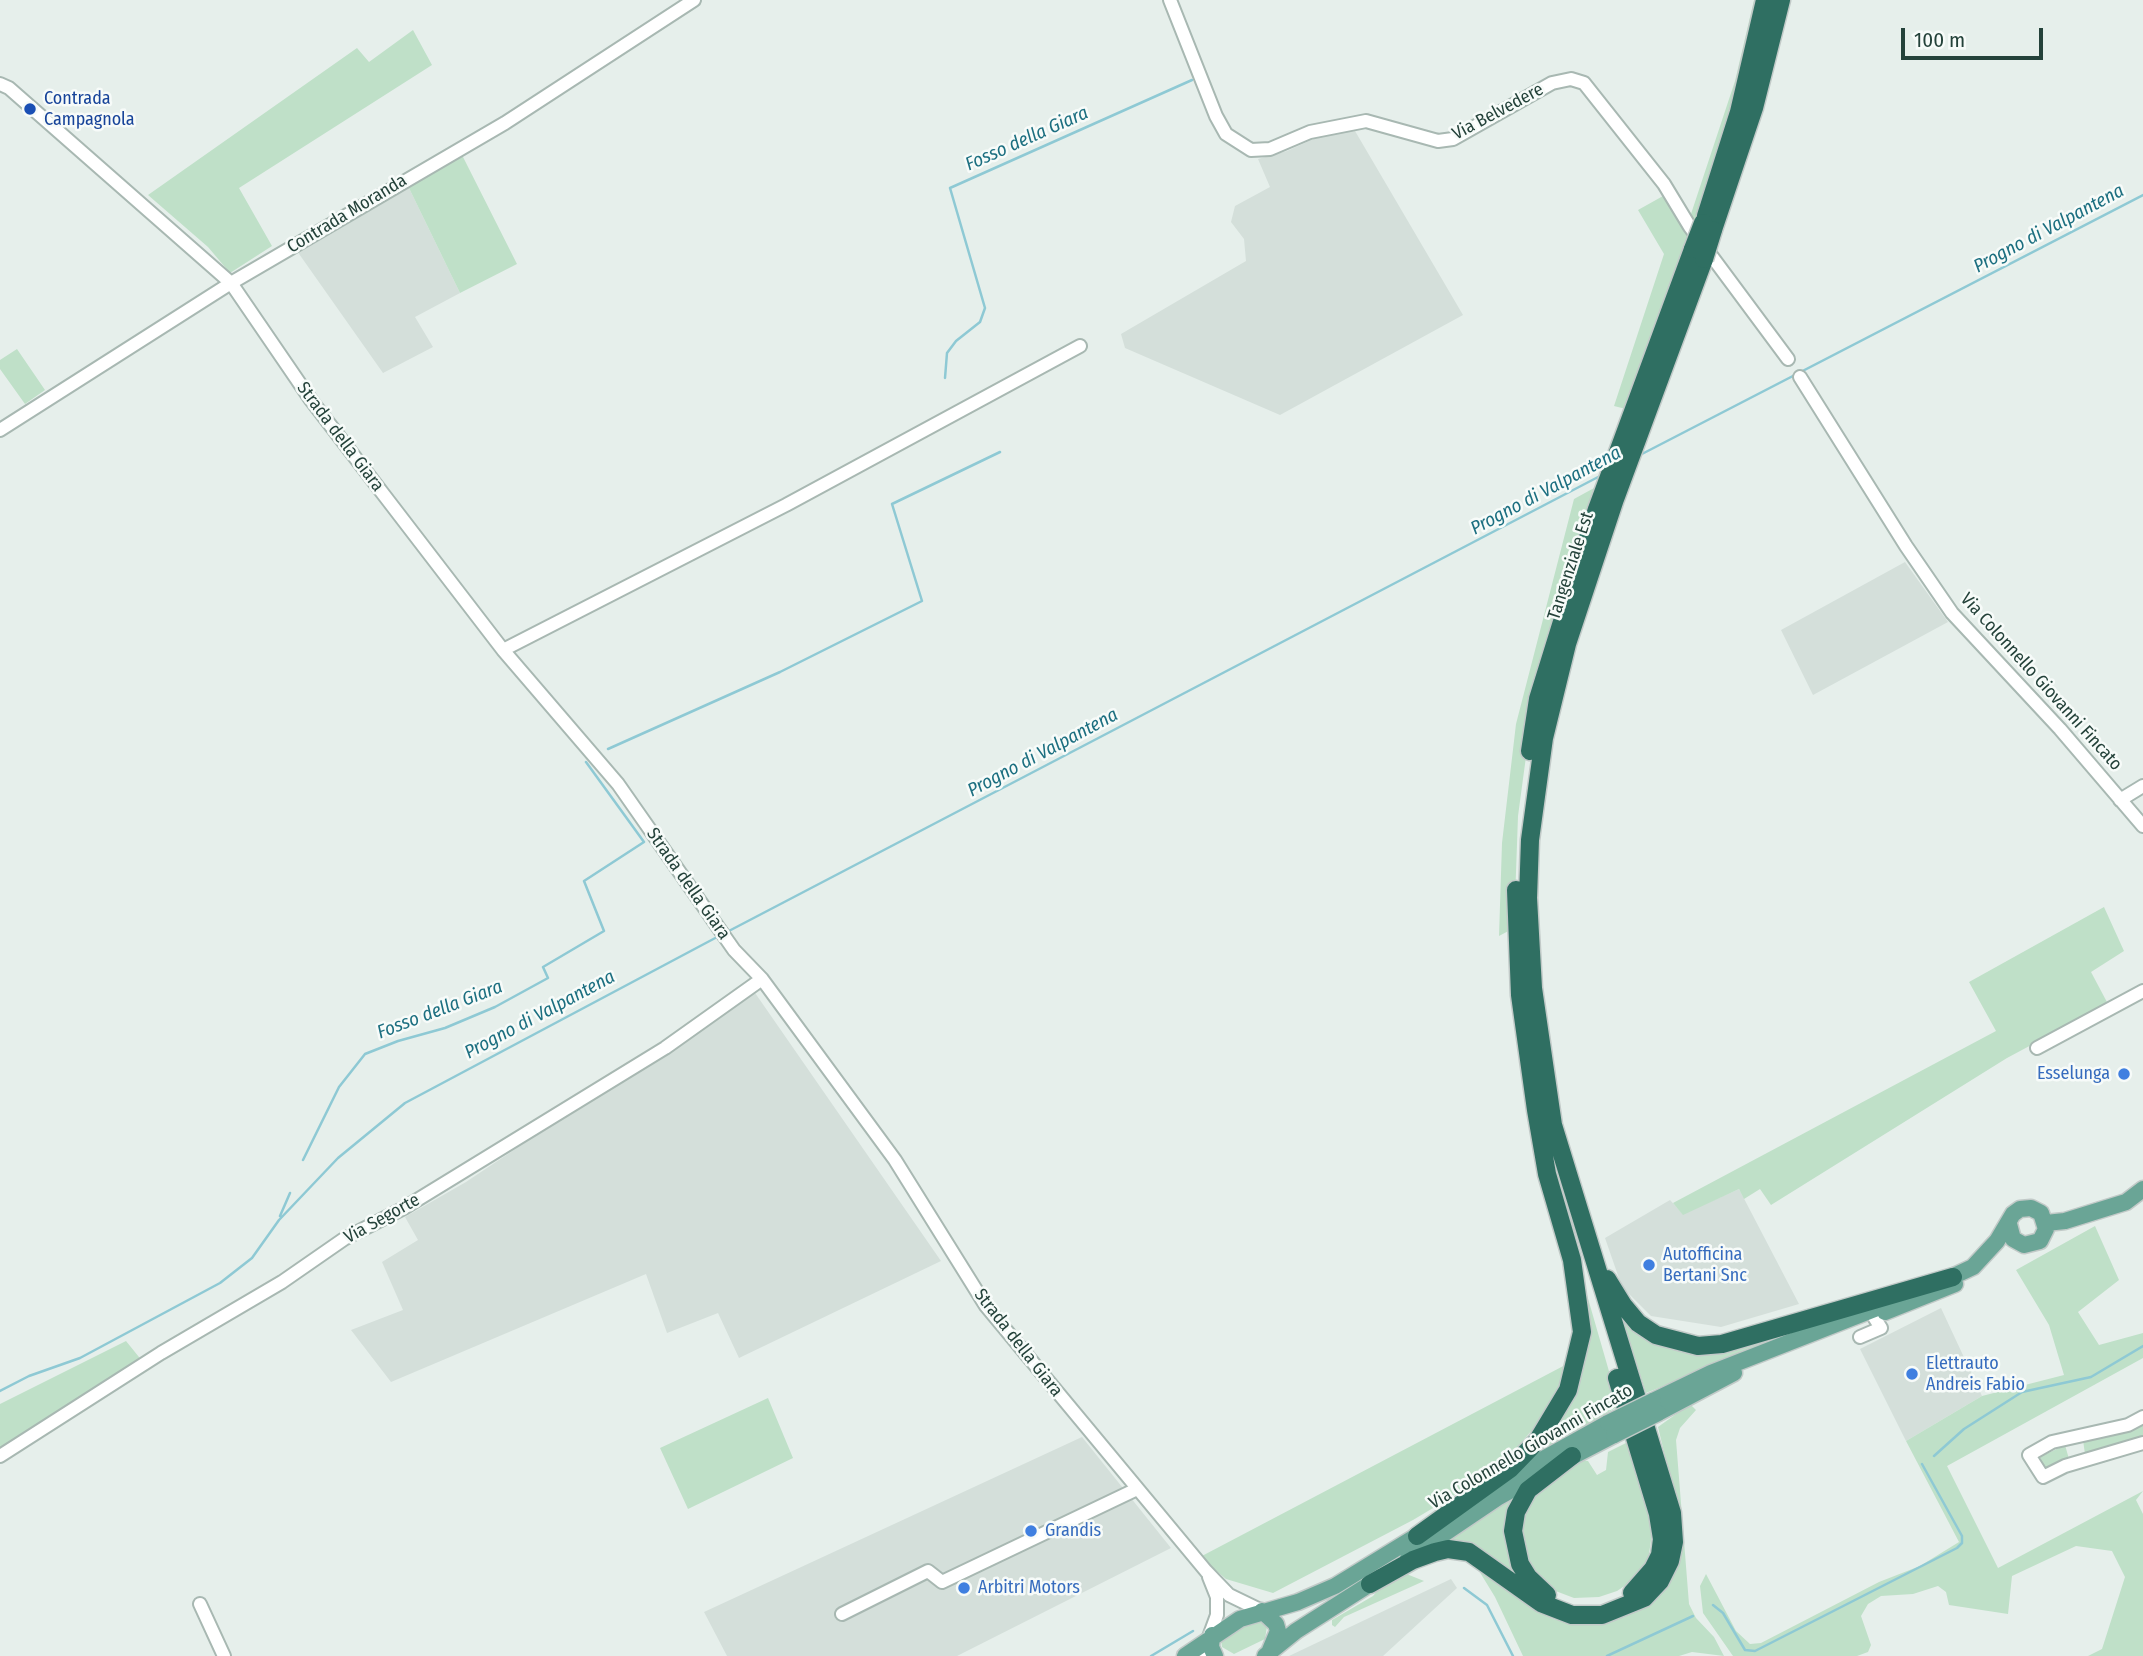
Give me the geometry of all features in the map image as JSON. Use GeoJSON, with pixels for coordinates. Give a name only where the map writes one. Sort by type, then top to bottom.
{"type":"FeatureCollection","features":[{"type":"Feature","properties":{"kind":"highway","name":"Tangenziale Est"},"geometry":{"type":"LineString","coordinates":[[1708,227],[1765,0]]}},
{"type":"Feature","properties":{"kind":"highway","name":"Tangenziale Est"},"geometry":{"type":"LineString","coordinates":[[1553,1125],[1533,988],[1528,898],[1530,840],[1544,738],[1567,644],[1615,499],[1708,227],[1754,108],[1781,0]]}},
{"type":"Feature","properties":{"kind":"highway","name":"Tangenziale Est"},"geometry":{"type":"LineString","coordinates":[[1536,1110],[1520,995],[1516,913],[1523,801],[1538,699],[1597,509],[1635,406],[1699,254]]}},
{"type":"Feature","properties":{"kind":"highway"},"geometry":{"type":"LineString","coordinates":[[1536,1110],[1658,1514],[1662,1539],[1660,1555],[1637,1589],[1619,1601],[1604,1606],[1583,1608],[1553,1600],[1528,1577],[1515,1551],[1516,1512],[1528,1490],[1572,1457]]}},
{"type":"Feature","properties":{"kind":"highway"},"geometry":{"type":"LineString","coordinates":[[1418,1535],[1510,1469],[1538,1440],[1568,1390],[1577,1362],[1582,1332],[1581,1308],[1572,1260],[1547,1174],[1536,1110]]}},
{"type":"Feature","properties":{"kind":"highway"},"geometry":{"type":"LineString","coordinates":[[1553,1125],[1609,1286],[1638,1323],[1656,1335],[1698,1346],[1722,1344],[1954,1277]]}},
{"type":"Feature","properties":{"kind":"highway"},"geometry":{"type":"LineString","coordinates":[[1370,1584],[1413,1560],[1448,1549],[1469,1552],[1551,1608],[1572,1615],[1602,1615],[1644,1598],[1660,1581],[1670,1561],[1674,1542],[1672,1513],[1553,1125]]}},
{"type":"Feature","properties":{"kind":"main road"},"geometry":{"type":"LineString","coordinates":[[2046,1223],[2065,1221],[2113,1206],[2143,1189]]}},
{"type":"Feature","properties":{"kind":"main road","name":"Via Colonnello Giovanni Fincato"},"geometry":{"type":"LineString","coordinates":[[1185,1656],[1212,1635],[1240,1619],[1298,1602],[1335,1586],[1528,1466],[1754,1364],[1956,1284],[2019,1244],[2028,1246],[2040,1241],[2045,1234],[2046,1223],[2041,1213],[2026,1207],[2016,1211],[2009,1224],[1973,1267],[1954,1277],[1711,1373],[1655,1407]]}},
{"type":"Feature","properties":{"kind":"main road"},"geometry":{"type":"LineString","coordinates":[[2009,1224],[2011,1236],[2019,1244]]}},
{"type":"Feature","properties":{"kind":"main road","name":"Via Colonnello Giovanni Fincato"},"geometry":{"type":"LineString","coordinates":[[1266,1655],[1296,1630],[1497,1499],[1572,1457],[1611,1429]]}},
{"type":"Feature","properties":{"kind":"main road"},"geometry":{"type":"LineString","coordinates":[[1262,1611],[1276,1624],[1278,1631],[1266,1655]]}},
{"type":"Feature","properties":{"kind":"main road"},"geometry":{"type":"LineString","coordinates":[[1212,1635],[1211,1647],[1215,1656]]}},
{"type":"Feature","properties":{"kind":"street","name":"Contrada Moranda"},"geometry":{"type":"LineString","coordinates":[[0,430],[231,284],[505,123],[694,0]]}},
{"type":"Feature","properties":{"kind":"street","name":"Via Belvedere"},"geometry":{"type":"LineString","coordinates":[[1170,0],[1216,116],[1226,134],[1251,150],[1270,149],[1310,132],[1366,121],[1438,141],[1453,139],[1552,83],[1571,79],[1584,83],[1664,184],[1690,227],[1788,359]]}},
{"type":"Feature","properties":{"kind":"street"},"geometry":{"type":"LineString","coordinates":[[0,84],[9,88],[231,284]]}},
{"type":"Feature","properties":{"kind":"street","name":"Strada della Giara"},"geometry":{"type":"LineString","coordinates":[[231,284],[311,400],[503,650],[618,784],[734,950],[762,979],[895,1160],[986,1306],[1206,1571],[1229,1595],[1262,1611]]}},
{"type":"Feature","properties":{"kind":"street"},"geometry":{"type":"LineString","coordinates":[[503,650],[786,505],[1080,346]]}},
{"type":"Feature","properties":{"kind":"street","name":"Via Colonnello Giovanni Fincato"},"geometry":{"type":"LineString","coordinates":[[1802,379],[1906,546],[1952,613],[2060,729],[2143,826]]}},
{"type":"Feature","properties":{"kind":"street"},"geometry":{"type":"LineString","coordinates":[[2120,800],[2143,786]]}},
{"type":"Feature","properties":{"kind":"street","name":"Via Segorte"},"geometry":{"type":"LineString","coordinates":[[0,1456],[160,1353],[282,1282],[344,1239],[415,1202],[665,1048],[762,979]]}},
{"type":"Feature","properties":{"kind":"street"},"geometry":{"type":"LineString","coordinates":[[2037,1048],[2143,991]]}},
{"type":"Feature","properties":{"kind":"street"},"geometry":{"type":"LineString","coordinates":[[1860,1336],[1881,1328],[1874,1317]]}},
{"type":"Feature","properties":{"kind":"street"},"geometry":{"type":"LineString","coordinates":[[2143,1417],[2128,1424],[2052,1442],[2029,1455],[2043,1477],[2084,1460],[2143,1443]]}},
{"type":"Feature","properties":{"kind":"street"},"geometry":{"type":"LineString","coordinates":[[2079,1436],[2084,1460]]}},
{"type":"Feature","properties":{"kind":"street"},"geometry":{"type":"LineString","coordinates":[[842,1614],[928,1571],[943,1581],[1137,1489]]}},
{"type":"Feature","properties":{"kind":"street","name":"Strada della Giara"},"geometry":{"type":"LineString","coordinates":[[1202,1656],[1212,1635],[1217,1605],[1206,1571]]}},
{"type":"Feature","properties":{"kind":"street"},"geometry":{"type":"LineString","coordinates":[[200,1604],[225,1656]]}},
{"type":"Feature","properties":{"kind":"shaded area"},"geometry":{"type":"Polygon","coordinates":[[[1355,131],[1463,315],[1280,415],[1125,348],[1121,334],[1246,261],[1244,239],[1231,222],[1235,206],[1270,187],[1258,159],[1287,151],[1320,136],[1355,131]]]}},
{"type":"Feature","properties":{"kind":"shaded area"},"geometry":{"type":"Polygon","coordinates":[[[408,186],[460,293],[415,317],[433,347],[383,373],[297,251],[408,186]]]}},
{"type":"Feature","properties":{"kind":"shaded area"},"geometry":{"type":"Polygon","coordinates":[[[1905,562],[1948,622],[1813,695],[1781,630],[1905,562]]]}},
{"type":"Feature","properties":{"kind":"shaded area"},"geometry":{"type":"Polygon","coordinates":[[[753,990],[941,1261],[739,1358],[718,1313],[667,1333],[646,1274],[391,1382],[351,1330],[403,1310],[382,1262],[418,1240],[405,1217],[466,1182],[753,990]]]}},
{"type":"Feature","properties":{"kind":"shaded area"},"geometry":{"type":"Polygon","coordinates":[[[1739,1189],[1799,1304],[1721,1327],[1651,1316],[1622,1287],[1605,1238],[1670,1200],[1683,1214],[1739,1189]]]}},
{"type":"Feature","properties":{"kind":"shaded area"},"geometry":{"type":"Polygon","coordinates":[[[1941,1308],[1982,1396],[1906,1441],[1860,1349],[1941,1308]]]}},
{"type":"Feature","properties":{"kind":"shaded area"},"geometry":{"type":"Polygon","coordinates":[[[1082,1437],[1171,1548],[957,1656],[727,1656],[704,1612],[1082,1437]]]}},
{"type":"Feature","properties":{"kind":"shaded area"},"geometry":{"type":"Polygon","coordinates":[[[1451,1579],[1457,1588],[1383,1656],[1289,1656],[1451,1579]]]}},
{"type":"Feature","properties":{"kind":"green space"},"geometry":{"type":"Polygon","coordinates":[[[1754,0],[1766,0],[1698,228],[1690,217],[1735,81],[1754,0]]]}},
{"type":"Feature","properties":{"kind":"green space"},"geometry":{"type":"Polygon","coordinates":[[[413,30],[432,65],[239,188],[272,246],[230,273],[208,247],[148,195],[357,48],[369,62],[413,30]]]}},
{"type":"Feature","properties":{"kind":"green space"},"geometry":{"type":"Polygon","coordinates":[[[462,155],[517,264],[460,293],[408,186],[462,155]]]}},
{"type":"Feature","properties":{"kind":"green space"},"geometry":{"type":"Polygon","coordinates":[[[1663,196],[1690,235],[1626,409],[1614,406],[1664,254],[1638,210],[1663,196]]]}},
{"type":"Feature","properties":{"kind":"green space"},"geometry":{"type":"Polygon","coordinates":[[[17,349],[45,390],[25,404],[0,369],[0,360],[17,349]]]}},
{"type":"Feature","properties":{"kind":"green space"},"geometry":{"type":"Polygon","coordinates":[[[1605,482],[1532,712],[1518,816],[1514,928],[1499,936],[1502,843],[1516,724],[1574,499],[1605,482]]]}},
{"type":"Feature","properties":{"kind":"green space"},"geometry":{"type":"Polygon","coordinates":[[[2104,907],[2124,951],[2091,972],[2108,1004],[2007,1058],[1771,1205],[1760,1189],[1744,1199],[1739,1189],[1683,1215],[1673,1203],[1996,1031],[1969,982],[2104,907]]]}},
{"type":"Feature","properties":{"kind":"green space"},"geometry":{"type":"Polygon","coordinates":[[[2095,1226],[2119,1280],[2078,1312],[2099,1345],[2143,1333],[2143,1358],[1947,1466],[1998,1568],[2143,1491],[2136,1500],[2143,1514],[2143,1656],[2088,1656],[2102,1649],[2125,1577],[2112,1551],[2076,1546],[2012,1576],[2008,1614],[1949,1605],[1946,1592],[1938,1586],[1913,1594],[1881,1596],[1868,1604],[1861,1616],[1871,1645],[1868,1652],[1857,1656],[1733,1656],[1703,1613],[1700,1586],[1706,1574],[1736,1631],[1750,1644],[1761,1643],[1879,1582],[1920,1566],[1959,1542],[1906,1441],[1982,1396],[2064,1375],[2049,1325],[2016,1270],[2095,1226]]]}},
{"type":"Feature","properties":{"kind":"green space"},"geometry":{"type":"Polygon","coordinates":[[[1585,1288],[1619,1406],[1529,1458],[1564,1412],[1585,1288]]]}},
{"type":"Feature","properties":{"kind":"green space"},"geometry":{"type":"Polygon","coordinates":[[[1617,1303],[1676,1345],[1847,1312],[1646,1393],[1617,1303]]]}},
{"type":"Feature","properties":{"kind":"green space"},"geometry":{"type":"Polygon","coordinates":[[[126,1341],[143,1362],[0,1455],[0,1404],[126,1341]]]}},
{"type":"Feature","properties":{"kind":"green space"},"geometry":{"type":"Polygon","coordinates":[[[1569,1363],[1548,1411],[1500,1468],[1413,1520],[1273,1593],[1226,1579],[1200,1557],[1569,1363]]]}},
{"type":"Feature","properties":{"kind":"green space"},"geometry":{"type":"Polygon","coordinates":[[[768,1398],[793,1458],[688,1509],[660,1448],[768,1398]]]}},
{"type":"Feature","properties":{"kind":"green space"},"geometry":{"type":"Polygon","coordinates":[[[1690,1404],[1696,1410],[1680,1428],[1676,1440],[1689,1604],[1696,1618],[1714,1637],[1724,1656],[1692,1652],[1679,1656],[1523,1656],[1495,1597],[1473,1561],[1553,1619],[1575,1623],[1603,1623],[1625,1617],[1645,1605],[1679,1514],[1658,1427],[1690,1404]]]}},
{"type":"Feature","properties":{"kind":"green space"},"geometry":{"type":"Polygon","coordinates":[[[2143,1421],[2143,1436],[2085,1454],[2083,1440],[2143,1421]]]}},
{"type":"Feature","properties":{"kind":"green space"},"geometry":{"type":"Polygon","coordinates":[[[1632,1440],[1654,1521],[1648,1560],[1635,1579],[1617,1591],[1599,1597],[1574,1598],[1553,1590],[1527,1561],[1521,1541],[1527,1501],[1581,1460],[1588,1461],[1597,1475],[1606,1470],[1608,1452],[1632,1440]]]}},
{"type":"Feature","properties":{"kind":"green space"},"geometry":{"type":"Polygon","coordinates":[[[2065,1445],[2069,1459],[2044,1468],[2040,1457],[2065,1445]]]}},
{"type":"Feature","properties":{"kind":"green space"},"geometry":{"type":"Polygon","coordinates":[[[1517,1489],[1519,1578],[1483,1550],[1467,1544],[1437,1544],[1517,1489]]]}},
{"type":"Feature","properties":{"kind":"green space"},"geometry":{"type":"Polygon","coordinates":[[[1404,1573],[1424,1581],[1344,1617],[1335,1627],[1332,1625],[1332,1620],[1373,1596],[1384,1583],[1404,1573]]]}},
{"type":"Feature","properties":{"kind":"green space"},"geometry":{"type":"Polygon","coordinates":[[[1262,1620],[1267,1626],[1265,1639],[1234,1654],[1222,1647],[1221,1639],[1226,1633],[1262,1620]]]}},
{"type":"Feature","properties":{"kind":"waterway","name":"Fosso della Giara"},"geometry":{"type":"LineString","coordinates":[[945,378],[947,353],[956,341],[980,322],[985,308],[950,188],[1192,80]]}},
{"type":"Feature","properties":{"kind":"waterway","name":"Progno di Valpantena"},"geometry":{"type":"LineString","coordinates":[[1640,455],[2143,195]]}},
{"type":"Feature","properties":{"kind":"waterway","name":"Fosso della Giara"},"geometry":{"type":"LineString","coordinates":[[608,749],[780,672],[922,601],[892,504],[1000,452]]}},
{"type":"Feature","properties":{"kind":"waterway","name":"Progno di Valpantena"},"geometry":{"type":"LineString","coordinates":[[725,933],[1600,476]]}},
{"type":"Feature","properties":{"kind":"waterway","name":"Fosso della Giara"},"geometry":{"type":"LineString","coordinates":[[303,1160],[339,1087],[365,1054],[398,1041],[445,1028],[495,1007],[548,978],[543,967],[604,931],[584,881],[644,842],[586,762]]}},
{"type":"Feature","properties":{"kind":"waterway","name":"Progno di Valpantena"},"geometry":{"type":"LineString","coordinates":[[0,1391],[29,1376],[80,1358],[220,1283],[252,1258],[279,1220],[338,1158],[405,1103],[719,936]]}},
{"type":"Feature","properties":{"kind":"waterway","name":"Fosso della Giara"},"geometry":{"type":"LineString","coordinates":[[280,1216],[290,1193]]}},
{"type":"Feature","properties":{"kind":"waterway"},"geometry":{"type":"LineString","coordinates":[[1934,1456],[1964,1429],[2022,1392],[2091,1377],[2143,1346]]}},
{"type":"Feature","properties":{"kind":"waterway"},"geometry":{"type":"LineString","coordinates":[[1713,1605],[1723,1613],[1745,1650],[1755,1651],[1957,1548],[1962,1543],[1962,1536],[1922,1464]]}},
{"type":"Feature","properties":{"kind":"waterway"},"geometry":{"type":"LineString","coordinates":[[1464,1588],[1487,1605],[1513,1656]]}},
{"type":"Feature","properties":{"kind":"waterway"},"geometry":{"type":"LineString","coordinates":[[1607,1656],[1693,1616]]}},
{"type":"Feature","properties":{"kind":"waterway"},"geometry":{"type":"LineString","coordinates":[[1151,1656],[1193,1631]]}},
{"type":"Feature","properties":{"kind":"place","name":"Contrada Campagnola"},"geometry":{"type":"Point","coordinates":[30,109]}},
{"type":"Feature","properties":{"kind":"place","name":"Esselunga"},"geometry":{"type":"Point","coordinates":[2124,1074]}},
{"type":"Feature","properties":{"kind":"place","name":"Autofficina Bertani Snc"},"geometry":{"type":"Point","coordinates":[1649,1265]}},
{"type":"Feature","properties":{"kind":"place","name":"Elettrauto Andreis Fabio"},"geometry":{"type":"Point","coordinates":[1912,1374]}},
{"type":"Feature","properties":{"kind":"place","name":"Grandis"},"geometry":{"type":"Point","coordinates":[1031,1531]}},
{"type":"Feature","properties":{"kind":"place","name":"Arbitri Motors"},"geometry":{"type":"Point","coordinates":[964,1588]}}]}
